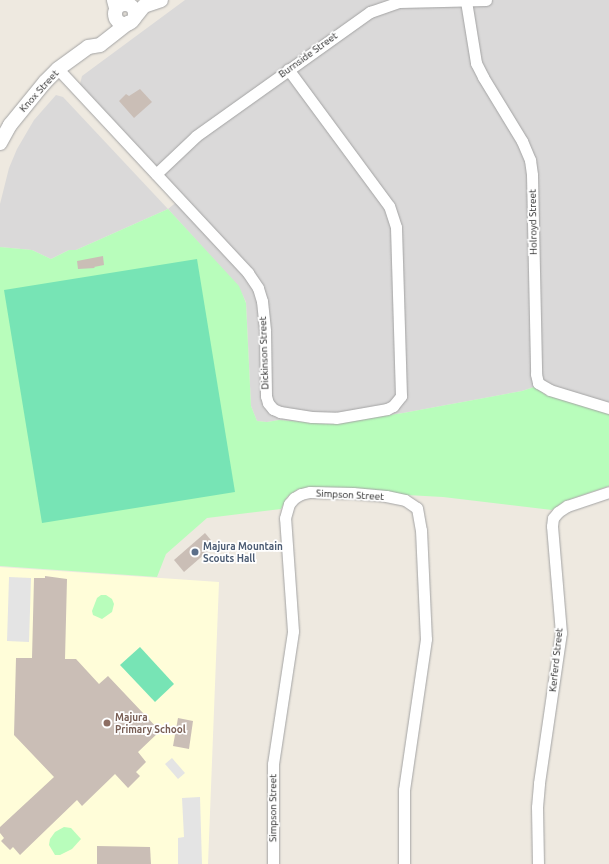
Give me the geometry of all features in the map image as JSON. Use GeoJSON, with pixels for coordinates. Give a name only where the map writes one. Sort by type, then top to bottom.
{"type":"FeatureCollection","features":[{"type":"Feature","properties":{"kind":"street","name":"Knox Street"},"geometry":{"type":"LineString","coordinates":[[0,143],[10,125],[45,82],[58,69],[88,47],[95,37],[125,8],[144,6],[161,0]]}},
{"type":"Feature","properties":{"kind":"street","name":"Burnside Street"},"geometry":{"type":"LineString","coordinates":[[156,174],[196,136],[355,21],[384,6],[399,2],[486,0]]}},
{"type":"Feature","properties":{"kind":"street","name":"Holroyd Street"},"geometry":{"type":"LineString","coordinates":[[466,1],[476,63],[522,141],[530,160],[532,175],[536,374],[538,383],[550,390],[609,408]]}},
{"type":"Feature","properties":{"kind":"street","name":"Dickinson Street"},"geometry":{"type":"LineString","coordinates":[[58,69],[248,273],[258,288],[262,301],[265,331],[266,396],[268,403],[273,409],[280,412],[312,417],[336,418],[393,406],[401,396],[396,227],[389,206],[288,69]]}},
{"type":"Feature","properties":{"kind":"street","name":"Simpson Street"},"geometry":{"type":"LineString","coordinates":[[273,864],[273,764],[293,631],[285,518],[289,504],[294,498],[300,494],[310,492],[353,493],[386,496],[405,500],[417,508],[420,530],[426,639],[404,790],[404,864]]}},
{"type":"Feature","properties":{"kind":"street","name":"Kerferd Street"},"geometry":{"type":"LineString","coordinates":[[538,864],[538,782],[561,633],[552,526],[553,518],[558,512],[567,506],[609,492]]}},
{"type":"Feature","properties":{"kind":"shaded area"},"geometry":{"type":"Polygon","coordinates":[[[185,0],[609,0],[609,404],[552,385],[537,386],[522,391],[403,413],[330,424],[279,420],[267,422],[257,421],[251,406],[246,302],[238,286],[168,209],[184,196],[80,84],[82,76],[185,0]]]}},
{"type":"Feature","properties":{"kind":"shaded area"},"geometry":{"type":"Polygon","coordinates":[[[56,95],[63,97],[168,209],[76,250],[69,250],[51,259],[32,250],[0,247],[0,204],[9,168],[17,149],[34,120],[56,95]]]}},
{"type":"Feature","properties":{"kind":"shaded area","name":"Majura Primary School"},"geometry":{"type":"Polygon","coordinates":[[[0,567],[219,582],[208,864],[0,864],[0,567]]]}},
{"type":"Feature","properties":{"kind":"shaded area"},"geometry":{"type":"Polygon","coordinates":[[[9,577],[31,578],[29,642],[7,641],[9,577]]]}},
{"type":"Feature","properties":{"kind":"shaded area"},"geometry":{"type":"Polygon","coordinates":[[[172,758],[185,773],[178,779],[165,764],[172,758]]]}},
{"type":"Feature","properties":{"kind":"shaded area"},"geometry":{"type":"Polygon","coordinates":[[[200,797],[202,864],[178,864],[178,838],[184,837],[182,798],[200,797]]]}},
{"type":"Feature","properties":{"kind":"green space"},"geometry":{"type":"Polygon","coordinates":[[[168,209],[239,286],[246,303],[251,406],[257,421],[267,422],[279,420],[330,424],[403,413],[522,391],[537,386],[544,394],[609,414],[609,486],[565,501],[552,510],[443,497],[298,489],[287,497],[281,509],[207,518],[166,554],[157,577],[0,566],[0,247],[32,250],[51,259],[69,250],[76,250],[168,209]]]}},
{"type":"Feature","properties":{"kind":"green space"},"geometry":{"type":"Polygon","coordinates":[[[197,259],[235,492],[42,523],[4,290],[197,259]]]}},
{"type":"Feature","properties":{"kind":"green space"},"geometry":{"type":"Polygon","coordinates":[[[101,595],[106,595],[112,599],[114,604],[112,612],[102,619],[93,615],[92,611],[97,598],[101,595]]]}},
{"type":"Feature","properties":{"kind":"green space"},"geometry":{"type":"Polygon","coordinates":[[[140,647],[174,684],[155,702],[120,665],[140,647]]]}},
{"type":"Feature","properties":{"kind":"green space"},"geometry":{"type":"Polygon","coordinates":[[[64,827],[71,828],[81,839],[72,849],[60,855],[55,855],[49,845],[50,839],[55,832],[64,827]]]}},
{"type":"Feature","properties":{"kind":"building"},"geometry":{"type":"Polygon","coordinates":[[[140,89],[152,102],[134,118],[119,101],[126,94],[129,96],[140,89]]]}},
{"type":"Feature","properties":{"kind":"building"},"geometry":{"type":"Polygon","coordinates":[[[103,256],[104,265],[94,267],[95,268],[78,269],[77,261],[103,256]]]}},
{"type":"Feature","properties":{"kind":"building","name":"Majura Mountain Scouts Hall"},"geometry":{"type":"Polygon","coordinates":[[[205,533],[215,545],[184,572],[174,560],[205,533]]]}},
{"type":"Feature","properties":{"kind":"building"},"geometry":{"type":"Polygon","coordinates":[[[45,576],[67,579],[65,659],[76,659],[99,684],[108,676],[160,731],[138,752],[146,762],[136,772],[140,776],[128,788],[115,774],[82,806],[77,800],[20,855],[13,847],[10,850],[1,841],[4,838],[0,833],[0,827],[54,777],[14,735],[16,658],[32,658],[34,578],[45,578],[45,576]]]}},
{"type":"Feature","properties":{"kind":"building"},"geometry":{"type":"Polygon","coordinates":[[[178,718],[193,721],[189,749],[173,746],[178,718]]]}},
{"type":"Feature","properties":{"kind":"building"},"geometry":{"type":"Polygon","coordinates":[[[97,846],[150,847],[151,864],[97,864],[97,846]]]}},
{"type":"Feature","properties":{"kind":"place","name":"Majura Mountain Scouts Hall"},"geometry":{"type":"Point","coordinates":[195,552]}},
{"type":"Feature","properties":{"kind":"place","name":"Majura Primary School"},"geometry":{"type":"Point","coordinates":[107,723]}}]}
